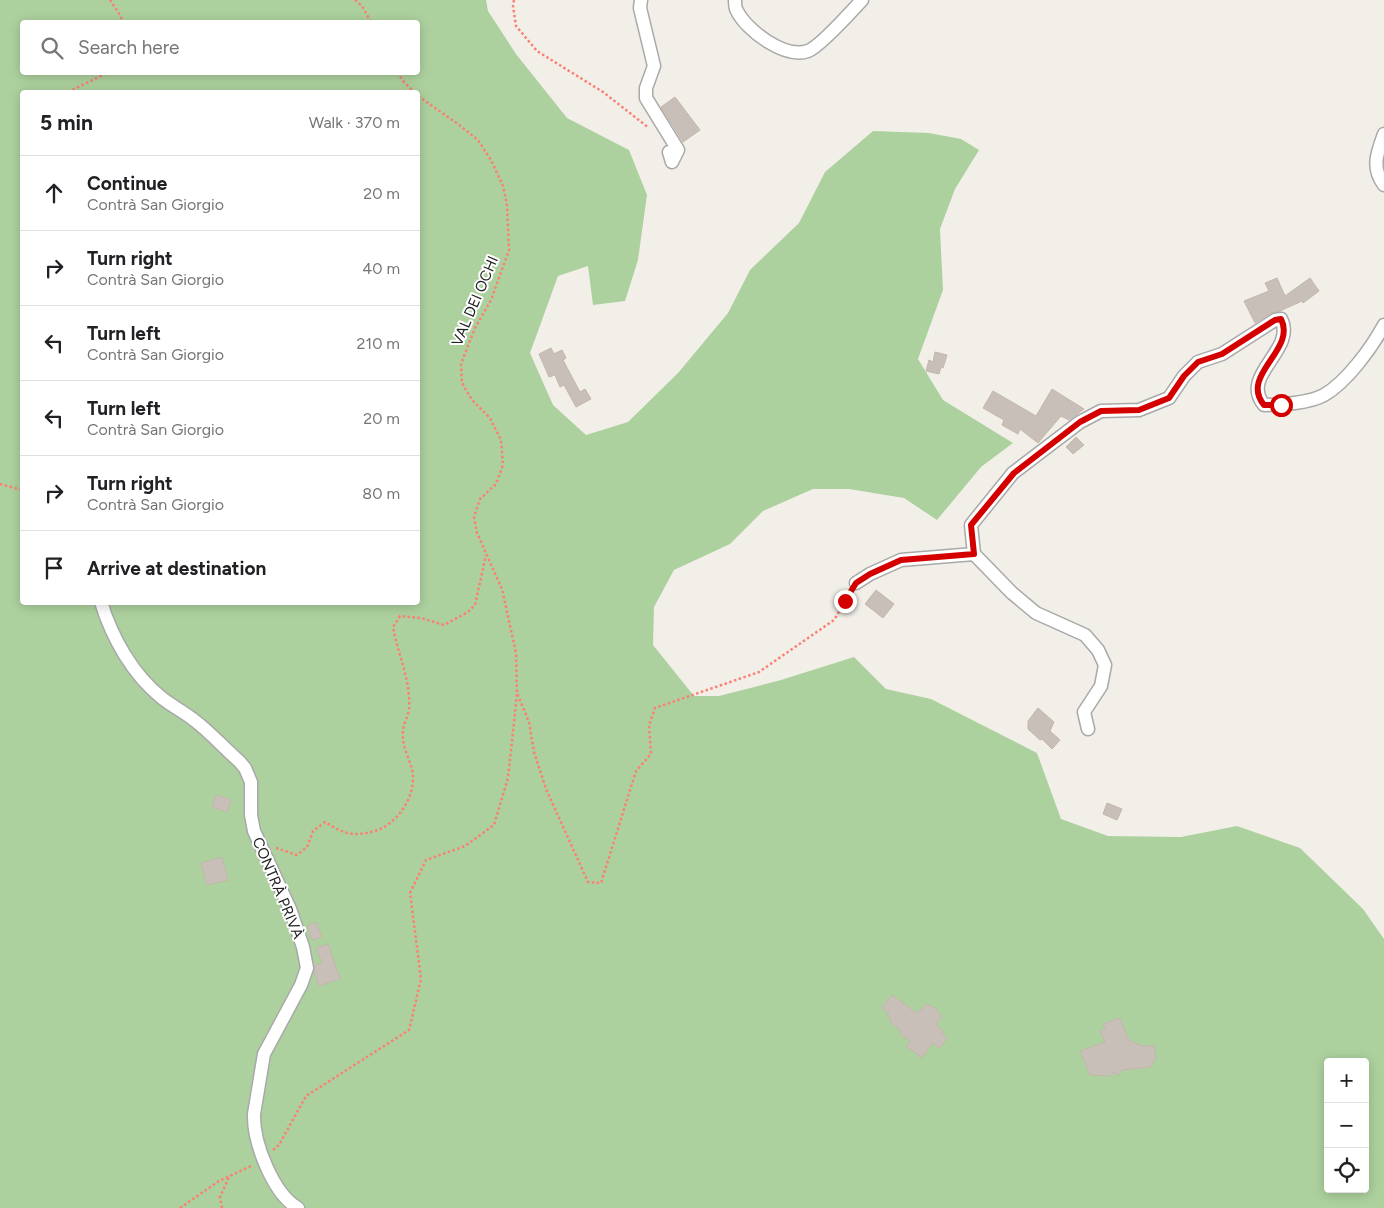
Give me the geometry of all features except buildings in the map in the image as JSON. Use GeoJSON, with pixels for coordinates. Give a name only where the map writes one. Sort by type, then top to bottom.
{"type":"FeatureCollection","features":[{"type":"Feature","properties":{"kind":"street"},"geometry":{"type":"LineString","coordinates":[[641,0],[640,8],[654,66],[646,88],[646,98],[672,137],[678,150],[672,162],[669,152]]}},
{"type":"Feature","properties":{"kind":"street"},"geometry":{"type":"LineString","coordinates":[[734,0],[736,10],[748,26],[765,41],[798,53],[810,50],[862,0]]}},
{"type":"Feature","properties":{"kind":"street"},"geometry":{"type":"LineString","coordinates":[[1384,134],[1377,153],[1377,176],[1384,186]]}},
{"type":"Feature","properties":{"kind":"street"},"geometry":{"type":"LineString","coordinates":[[1088,729],[1084,712],[1101,686],[1105,665],[1098,650],[1084,635],[1036,613],[1012,594],[974,554],[971,525],[1014,473],[1080,422],[1101,411],[1139,410],[1169,398],[1184,376],[1198,362],[1222,354],[1275,320],[1281,319],[1284,337],[1257,386],[1258,397],[1264,405],[1281,405],[1324,395],[1346,377],[1374,342],[1384,325]]}},
{"type":"Feature","properties":{"kind":"street"},"geometry":{"type":"LineString","coordinates":[[856,583],[870,574],[901,560],[974,554]]}},
{"type":"Feature","properties":{"kind":"street","name":"CONTRÀ PRIVÀ"},"geometry":{"type":"LineString","coordinates":[[103,605],[107,621],[138,673],[166,702],[195,720],[245,768],[252,788],[251,815],[254,831],[290,909],[303,947],[307,968],[305,976],[264,1054],[254,1123],[257,1141],[281,1193],[298,1208]]}},
{"type":"Feature","properties":{"kind":"path"},"geometry":{"type":"LineString","coordinates":[[110,0],[122,20]]}},
{"type":"Feature","properties":{"kind":"path"},"geometry":{"type":"LineString","coordinates":[[355,0],[362,6],[370,20]]}},
{"type":"Feature","properties":{"kind":"path"},"geometry":{"type":"LineString","coordinates":[[514,0],[516,26],[537,51],[603,92],[650,129]]}},
{"type":"Feature","properties":{"kind":"path"},"geometry":{"type":"LineString","coordinates":[[72,90],[103,75]]}},
{"type":"Feature","properties":{"kind":"path"},"geometry":{"type":"LineString","coordinates":[[400,75],[412,90]]}},
{"type":"Feature","properties":{"kind":"path","name":"VAL DEI OCHI"},"geometry":{"type":"LineString","coordinates":[[420,97],[478,140],[504,186],[507,205],[509,250],[491,300],[475,328],[461,364],[462,383],[472,400],[490,418],[501,440],[503,465],[496,484],[480,499],[474,517],[477,533],[502,589],[516,653],[517,693]]}},
{"type":"Feature","properties":{"kind":"path"},"geometry":{"type":"LineString","coordinates":[[0,484],[20,489]]}},
{"type":"Feature","properties":{"kind":"path"},"geometry":{"type":"LineString","coordinates":[[275,848],[297,855],[307,847],[313,831],[325,822],[340,832],[359,835],[385,828],[398,816],[409,798],[414,779],[404,747],[402,730],[409,710],[405,669],[398,652],[393,628],[400,616],[421,618],[444,625],[468,612],[474,606],[486,553]]}},
{"type":"Feature","properties":{"kind":"path"},"geometry":{"type":"LineString","coordinates":[[517,693],[529,722],[534,752],[546,789],[564,831],[588,882],[601,883],[636,771],[651,754],[649,725],[655,708],[759,672],[834,620],[856,583]]}},
{"type":"Feature","properties":{"kind":"path"},"geometry":{"type":"LineString","coordinates":[[180,1208],[219,1181],[265,1159],[279,1145],[306,1096],[409,1030],[422,979],[410,893],[426,860],[465,846],[494,825],[508,778],[517,693]]}},
{"type":"Feature","properties":{"kind":"path"},"geometry":{"type":"LineString","coordinates":[[222,1208],[220,1197],[229,1177]]}},
{"type":"Feature","properties":{"kind":"green space"},"geometry":{"type":"Polygon","coordinates":[[[0,0],[486,0],[488,11],[516,54],[567,118],[629,150],[647,195],[638,260],[625,301],[593,305],[588,266],[558,276],[530,353],[553,405],[586,435],[628,422],[678,373],[728,313],[750,270],[799,223],[825,172],[873,131],[929,133],[961,139],[979,150],[955,189],[940,229],[943,290],[918,359],[943,400],[1013,443],[981,467],[937,520],[904,498],[849,489],[813,489],[763,511],[730,544],[674,570],[654,607],[653,645],[694,696],[719,696],[781,680],[854,657],[886,689],[931,699],[1037,753],[1061,819],[1108,836],[1181,837],[1237,826],[1300,848],[1363,909],[1384,939],[1384,1208],[0,1208],[0,0]]]}},
{"type":"Feature","properties":{"kind":"route"},"geometry":{"type":"LineString","coordinates":[[845,601],[856,583],[870,574],[901,560],[974,554],[971,525],[1014,473],[1059,437],[1080,422],[1101,411],[1139,410],[1169,398],[1184,376],[1198,362],[1222,354],[1275,320],[1281,319],[1284,337],[1263,371],[1257,386],[1258,397],[1264,405],[1281,405]]}}]}
